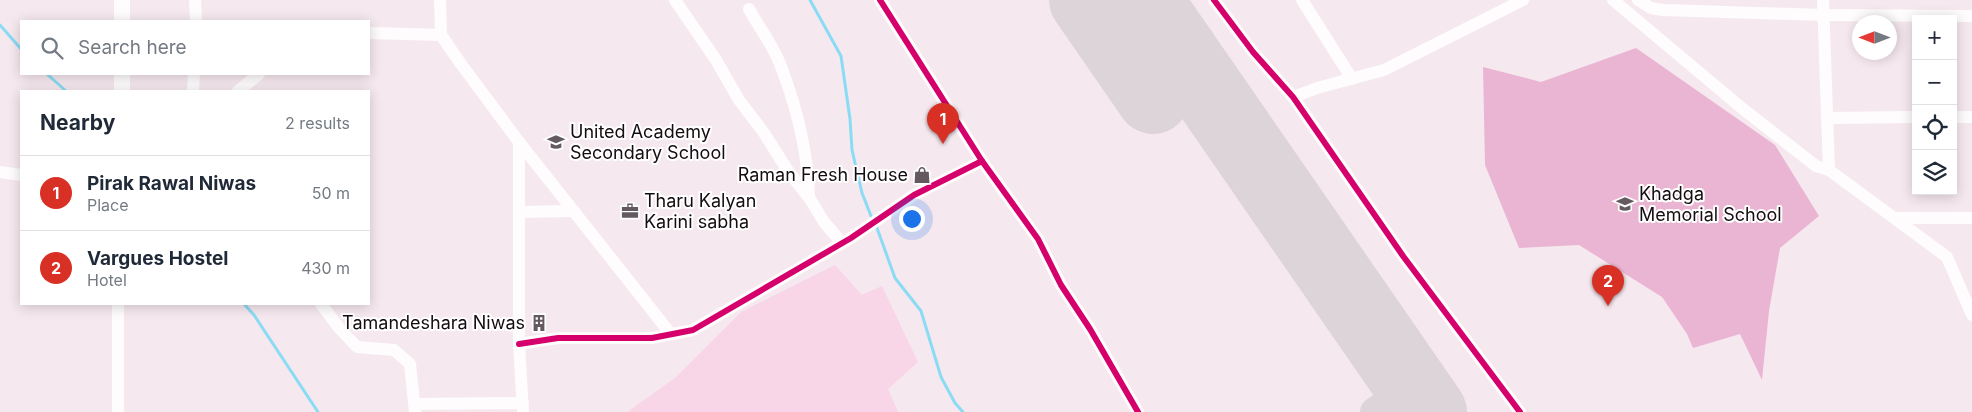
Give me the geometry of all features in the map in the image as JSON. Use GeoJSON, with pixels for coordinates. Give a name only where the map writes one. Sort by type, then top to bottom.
{"type":"FeatureCollection","features":[{"type":"Feature","properties":{"kind":"street"},"geometry":{"type":"LineString","coordinates":[[122,0],[122,20]]}},
{"type":"Feature","properties":{"kind":"street"},"geometry":{"type":"LineString","coordinates":[[196,0],[196,20]]}},
{"type":"Feature","properties":{"kind":"street"},"geometry":{"type":"LineString","coordinates":[[440,0],[441,35],[519,142],[670,333]]}},
{"type":"Feature","properties":{"kind":"street"},"geometry":{"type":"LineString","coordinates":[[675,0],[716,60],[739,100],[764,133],[788,171],[809,197],[824,222],[841,242]]}},
{"type":"Feature","properties":{"kind":"street"},"geometry":{"type":"LineString","coordinates":[[880,0],[982,161],[1038,239],[1060,285],[1111,364],[1138,412]]}},
{"type":"Feature","properties":{"kind":"street"},"geometry":{"type":"LineString","coordinates":[[1214,0],[1253,52],[1293,97],[1403,256],[1520,412]]}},
{"type":"Feature","properties":{"kind":"street"},"geometry":{"type":"LineString","coordinates":[[1302,0],[1352,79]]}},
{"type":"Feature","properties":{"kind":"street"},"geometry":{"type":"LineString","coordinates":[[1293,97],[1316,88],[1384,70],[1523,0]]}},
{"type":"Feature","properties":{"kind":"street"},"geometry":{"type":"LineString","coordinates":[[1613,0],[1743,109],[1816,166],[1829,170],[1947,257],[1972,315]]}},
{"type":"Feature","properties":{"kind":"street"},"geometry":{"type":"LineString","coordinates":[[1638,0],[1651,8],[1663,10],[1822,15],[1972,16]]}},
{"type":"Feature","properties":{"kind":"street"},"geometry":{"type":"LineString","coordinates":[[1822,0],[1829,170]]}},
{"type":"Feature","properties":{"kind":"street"},"geometry":{"type":"LineString","coordinates":[[749,9],[782,68],[797,118],[808,174],[809,197]]}},
{"type":"Feature","properties":{"kind":"street"},"geometry":{"type":"LineString","coordinates":[[370,33],[441,35]]}},
{"type":"Feature","properties":{"kind":"street"},"geometry":{"type":"LineString","coordinates":[[122,75],[122,90]]}},
{"type":"Feature","properties":{"kind":"street"},"geometry":{"type":"LineString","coordinates":[[193,90],[194,75]]}},
{"type":"Feature","properties":{"kind":"street"},"geometry":{"type":"LineString","coordinates":[[239,90],[258,75]]}},
{"type":"Feature","properties":{"kind":"street"},"geometry":{"type":"LineString","coordinates":[[1828,118],[1912,117]]}},
{"type":"Feature","properties":{"kind":"street"},"geometry":{"type":"LineString","coordinates":[[1957,117],[1972,117]]}},
{"type":"Feature","properties":{"kind":"street"},"geometry":{"type":"LineString","coordinates":[[322,305],[357,347],[394,350],[410,364],[415,408],[523,408],[519,344],[519,142]]}},
{"type":"Feature","properties":{"kind":"street"},"geometry":{"type":"LineString","coordinates":[[519,344],[558,338],[652,338],[692,330],[841,242],[851,238],[914,195],[982,161]]}},
{"type":"Feature","properties":{"kind":"street"},"geometry":{"type":"LineString","coordinates":[[0,172],[20,175]]}},
{"type":"Feature","properties":{"kind":"street"},"geometry":{"type":"LineString","coordinates":[[519,212],[574,211]]}},
{"type":"Feature","properties":{"kind":"street"},"geometry":{"type":"LineString","coordinates":[[1896,218],[1972,218]]}},
{"type":"Feature","properties":{"kind":"street"},"geometry":{"type":"LineString","coordinates":[[118,305],[118,412]]}},
{"type":"Feature","properties":{"kind":"shaded area"},"geometry":{"type":"Polygon","coordinates":[[[1636,48],[1775,145],[1819,216],[1780,248],[1769,311],[1762,380],[1740,334],[1693,348],[1687,334],[1662,297],[1579,245],[1519,248],[1485,165],[1483,67],[1541,82],[1636,48]]]}},
{"type":"Feature","properties":{"kind":"shaded area"},"geometry":{"type":"Polygon","coordinates":[[[835,265],[862,295],[882,286],[918,362],[888,389],[898,412],[627,412],[675,378],[741,312],[835,265]]]}},
{"type":"Feature","properties":{"kind":"waterway"},"geometry":{"type":"LineString","coordinates":[[810,0],[841,56],[850,119],[852,150],[862,193],[871,216]]}},
{"type":"Feature","properties":{"kind":"waterway"},"geometry":{"type":"LineString","coordinates":[[0,25],[20,48]]}},
{"type":"Feature","properties":{"kind":"waterway"},"geometry":{"type":"LineString","coordinates":[[48,75],[65,90]]}},
{"type":"Feature","properties":{"kind":"waterway"},"geometry":{"type":"LineString","coordinates":[[877,228],[895,278],[921,311],[941,377],[955,403],[963,412]]}},
{"type":"Feature","properties":{"kind":"waterway"},"geometry":{"type":"LineString","coordinates":[[245,305],[254,315],[318,412]]}},
{"type":"Feature","properties":{"kind":"taxiway"},"geometry":{"type":"LineString","coordinates":[[1375,412],[1392,400]]}},
{"type":"Feature","properties":{"kind":"runway"},"geometry":{"type":"LineString","coordinates":[[1086,0],[1153,97]]}},
{"type":"Feature","properties":{"kind":"runway"},"geometry":{"type":"LineString","coordinates":[[1145,0],[1430,412]]}},
{"type":"Feature","properties":{"kind":"cycle path"},"geometry":{"type":"LineString","coordinates":[[880,0],[982,161],[1038,239],[1061,285],[1090,329],[1138,412]]}},
{"type":"Feature","properties":{"kind":"cycle path"},"geometry":{"type":"LineString","coordinates":[[1214,0],[1253,52],[1293,97],[1403,256],[1520,412]]}},
{"type":"Feature","properties":{"kind":"cycle path"},"geometry":{"type":"LineString","coordinates":[[519,344],[558,338],[652,338],[693,330],[851,238],[914,195],[982,161]]}},
{"type":"Feature","properties":{"kind":"place","name":"United Academy Secondary School"},"geometry":{"type":"Point","coordinates":[556,142]}},
{"type":"Feature","properties":{"kind":"place","name":"Pirak Rawal Niwas"},"geometry":{"type":"Point","coordinates":[943,144]}},
{"type":"Feature","properties":{"kind":"place","name":"Raman Fresh House"},"geometry":{"type":"Point","coordinates":[922,175]}},
{"type":"Feature","properties":{"kind":"place","name":"Khadga Memorial School"},"geometry":{"type":"Point","coordinates":[1625,204]}},
{"type":"Feature","properties":{"kind":"place","name":"Tharu Kalyan Karini sabha"},"geometry":{"type":"Point","coordinates":[630,211]}},
{"type":"Feature","properties":{"kind":"place","name":"Vargues Hostel"},"geometry":{"type":"Point","coordinates":[1608,306]}},
{"type":"Feature","properties":{"kind":"place","name":"Tamandeshara Niwas"},"geometry":{"type":"Point","coordinates":[539,323]}}]}
